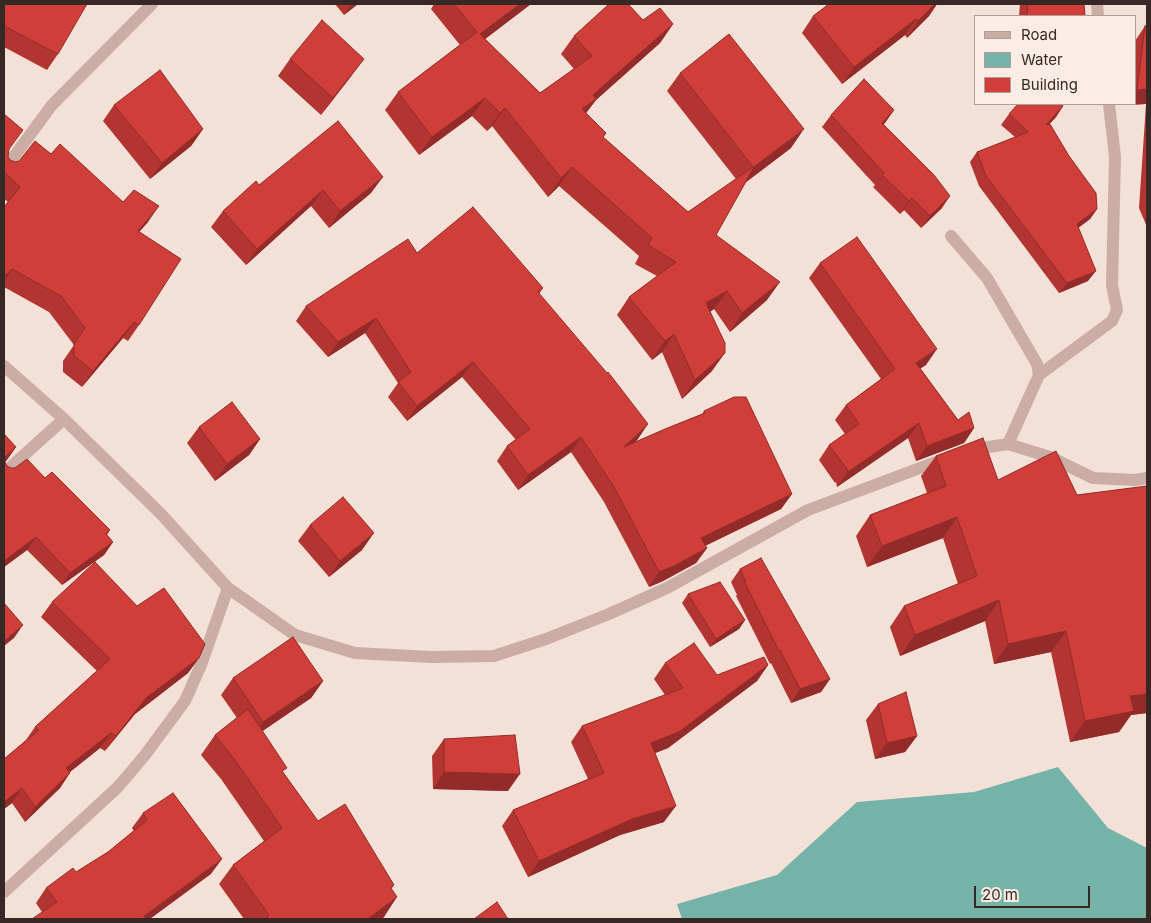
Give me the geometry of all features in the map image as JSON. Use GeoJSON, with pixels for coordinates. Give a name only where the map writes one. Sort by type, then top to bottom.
{"type":"FeatureCollection","features":[{"type":"Feature","properties":{"kind":"street"},"geometry":{"type":"LineString","coordinates":[[4,170],[52,105],[152,4]]}},
{"type":"Feature","properties":{"kind":"street"},"geometry":{"type":"LineString","coordinates":[[1008,444],[1039,375],[1112,321],[1117,310],[1112,285],[1115,157],[1109,105]]}},
{"type":"Feature","properties":{"kind":"street"},"geometry":{"type":"LineString","coordinates":[[951,236],[987,278],[1037,364],[1039,375]]}},
{"type":"Feature","properties":{"kind":"street"},"geometry":{"type":"LineString","coordinates":[[4,366],[64,419],[161,514],[228,588],[295,635],[354,653],[431,657],[494,656],[546,639],[668,588],[808,510],[969,450],[1008,444],[1050,457],[1093,478],[1135,480],[1147,478]]}},
{"type":"Feature","properties":{"kind":"street"},"geometry":{"type":"LineString","coordinates":[[4,473],[64,419]]}},
{"type":"Feature","properties":{"kind":"street"},"geometry":{"type":"LineString","coordinates":[[4,892],[118,787],[145,755],[185,701],[201,666],[228,588]]}},
{"type":"Feature","properties":{"kind":"water"},"geometry":{"type":"Polygon","coordinates":[[[1058,767],[1108,828],[1147,848],[1147,919],[682,919],[677,904],[777,875],[857,802],[974,792],[1058,767]]]}},
{"type":"Feature","properties":{"kind":"building"},"geometry":{"type":"Polygon","coordinates":[[[4,4],[87,4],[58,54],[4,26],[4,4]]]}},
{"type":"Feature","properties":{"kind":"building"},"geometry":{"type":"Polygon","coordinates":[[[454,4],[520,4],[480,34],[540,93],[592,56],[574,36],[609,4],[628,4],[643,20],[660,8],[673,24],[593,95],[596,99],[582,109],[606,133],[603,137],[688,212],[753,167],[680,73],[729,34],[804,129],[754,167],[716,235],[780,282],[742,313],[727,291],[706,303],[725,343],[725,353],[695,380],[674,334],[665,341],[629,297],[676,262],[648,245],[652,238],[572,167],[561,178],[505,108],[500,113],[485,98],[432,137],[398,92],[477,32],[454,4]]]}},
{"type":"Feature","properties":{"kind":"building"},"geometry":{"type":"Polygon","coordinates":[[[829,4],[935,4],[918,21],[916,19],[854,67],[813,16],[829,4]]]}},
{"type":"Feature","properties":{"kind":"building"},"geometry":{"type":"Polygon","coordinates":[[[1028,4],[1084,4],[1085,15],[1027,15],[1028,4]]]}},
{"type":"Feature","properties":{"kind":"building"},"geometry":{"type":"Polygon","coordinates":[[[322,20],[364,59],[333,98],[290,59],[322,20]]]}},
{"type":"Feature","properties":{"kind":"building"},"geometry":{"type":"Polygon","coordinates":[[[1145,26],[1147,26],[1147,89],[1137,90],[1145,26]]]}},
{"type":"Feature","properties":{"kind":"building"},"geometry":{"type":"Polygon","coordinates":[[[160,70],[203,129],[162,163],[114,105],[160,70]]]}},
{"type":"Feature","properties":{"kind":"building"},"geometry":{"type":"Polygon","coordinates":[[[864,79],[894,110],[882,123],[934,175],[950,196],[930,216],[912,198],[909,201],[882,175],[884,173],[831,115],[864,79]]]}},
{"type":"Feature","properties":{"kind":"building"},"geometry":{"type":"Polygon","coordinates":[[[1017,105],[1063,106],[1046,125],[1050,124],[1069,156],[1096,193],[1097,209],[1077,224],[1096,271],[1067,283],[986,176],[977,152],[1028,132],[1009,114],[1017,105]]]}},
{"type":"Feature","properties":{"kind":"building"},"geometry":{"type":"Polygon","coordinates":[[[4,114],[23,130],[9,149],[8,157],[10,160],[19,161],[35,141],[51,154],[60,144],[123,202],[134,190],[159,206],[138,231],[181,259],[139,325],[134,322],[93,371],[74,356],[74,344],[85,328],[61,296],[12,269],[4,277],[4,207],[20,187],[4,172],[4,114]]]}},
{"type":"Feature","properties":{"kind":"building"},"geometry":{"type":"Polygon","coordinates":[[[338,121],[383,177],[340,211],[323,190],[257,249],[223,211],[256,181],[259,185],[338,121]]]}},
{"type":"Feature","properties":{"kind":"building"},"geometry":{"type":"Polygon","coordinates":[[[473,207],[543,288],[538,292],[608,372],[648,424],[624,447],[705,413],[704,411],[734,397],[746,397],[792,494],[701,538],[707,548],[659,572],[614,487],[581,437],[528,475],[507,446],[530,429],[473,362],[417,406],[398,382],[411,372],[376,318],[338,342],[306,306],[408,239],[417,253],[473,207]]]}},
{"type":"Feature","properties":{"kind":"building"},"geometry":{"type":"Polygon","coordinates":[[[857,237],[937,349],[916,363],[958,420],[969,412],[974,428],[927,446],[919,423],[848,472],[829,445],[859,424],[846,405],[895,369],[820,263],[857,237]]]}},
{"type":"Feature","properties":{"kind":"building"},"geometry":{"type":"Polygon","coordinates":[[[232,402],[260,439],[227,464],[199,427],[232,402]]]}},
{"type":"Feature","properties":{"kind":"building"},"geometry":{"type":"Polygon","coordinates":[[[4,434],[16,447],[5,457],[7,466],[15,468],[27,459],[45,478],[52,472],[110,530],[106,534],[113,542],[70,573],[36,537],[4,561],[4,434]]]}},
{"type":"Feature","properties":{"kind":"building"},"geometry":{"type":"Polygon","coordinates":[[[983,438],[998,480],[1056,451],[1077,495],[1147,486],[1147,694],[1130,696],[1134,711],[1085,721],[1066,631],[1008,644],[999,600],[915,635],[904,606],[977,576],[957,517],[882,546],[870,515],[946,486],[936,456],[983,438]]]}},
{"type":"Feature","properties":{"kind":"building"},"geometry":{"type":"Polygon","coordinates":[[[343,497],[374,533],[340,561],[310,525],[343,497]]]}},
{"type":"Feature","properties":{"kind":"building"},"geometry":{"type":"Polygon","coordinates":[[[761,558],[830,679],[800,689],[745,583],[740,569],[761,558]]]}},
{"type":"Feature","properties":{"kind":"building"},"geometry":{"type":"Polygon","coordinates":[[[95,562],[137,606],[164,588],[205,644],[199,658],[146,698],[116,736],[111,733],[66,768],[70,773],[35,807],[22,788],[4,802],[4,759],[39,730],[35,727],[110,659],[52,602],[95,562]]]}},
{"type":"Feature","properties":{"kind":"building"},"geometry":{"type":"Polygon","coordinates":[[[720,582],[745,620],[716,639],[688,594],[720,582]]]}},
{"type":"Feature","properties":{"kind":"building"},"geometry":{"type":"Polygon","coordinates":[[[4,603],[23,625],[4,641],[4,603]]]}},
{"type":"Feature","properties":{"kind":"building"},"geometry":{"type":"Polygon","coordinates":[[[293,637],[323,681],[263,722],[233,678],[293,637]]]}},
{"type":"Feature","properties":{"kind":"building"},"geometry":{"type":"Polygon","coordinates":[[[694,643],[717,675],[764,657],[768,665],[679,732],[651,743],[676,806],[632,819],[539,861],[513,810],[604,773],[582,726],[683,688],[665,663],[694,643]]]}},
{"type":"Feature","properties":{"kind":"building"},"geometry":{"type":"Polygon","coordinates":[[[906,692],[917,736],[887,743],[878,704],[906,692]]]}},
{"type":"Feature","properties":{"kind":"building"},"geometry":{"type":"Polygon","coordinates":[[[248,709],[287,768],[282,771],[318,821],[345,804],[394,885],[391,888],[397,897],[368,919],[266,919],[269,915],[233,865],[282,828],[235,760],[215,735],[248,709]]]}},
{"type":"Feature","properties":{"kind":"building"},"geometry":{"type":"Polygon","coordinates":[[[515,735],[520,774],[444,772],[444,739],[515,735]]]}},
{"type":"Feature","properties":{"kind":"building"},"geometry":{"type":"Polygon","coordinates":[[[173,793],[222,859],[144,916],[146,919],[32,919],[57,902],[46,888],[73,868],[76,872],[108,852],[147,820],[143,813],[173,793]]]}},
{"type":"Feature","properties":{"kind":"building"},"geometry":{"type":"Polygon","coordinates":[[[497,902],[508,919],[474,919],[497,902]]]}}]}
